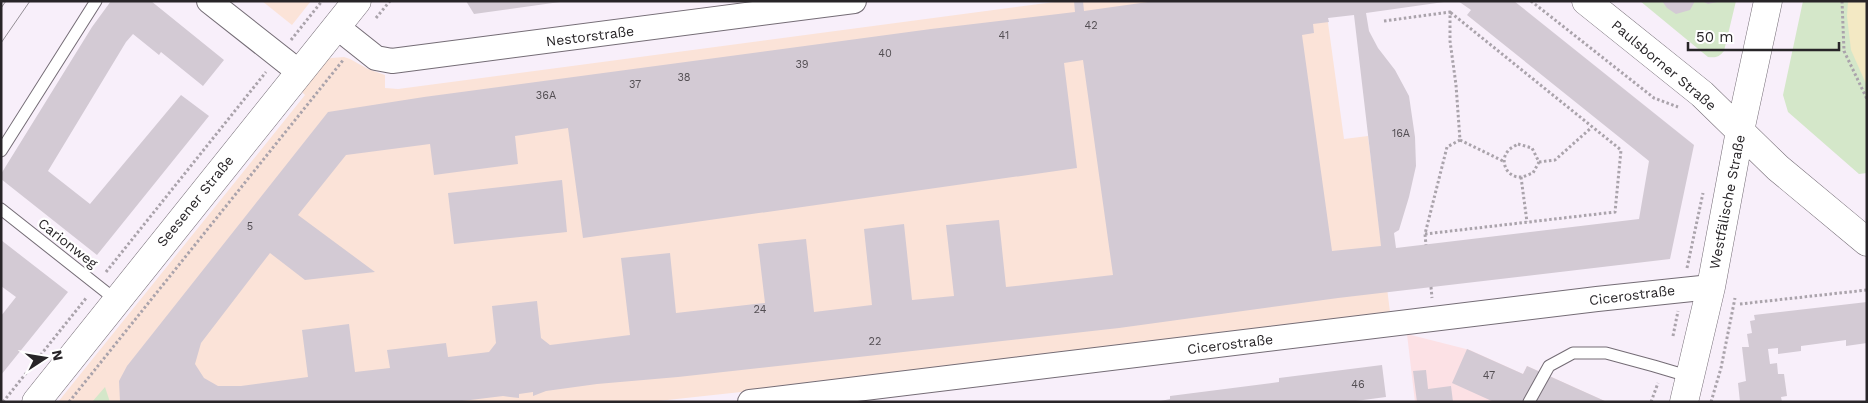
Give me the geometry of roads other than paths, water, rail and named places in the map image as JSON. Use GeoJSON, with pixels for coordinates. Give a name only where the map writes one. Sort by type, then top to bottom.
{"type":"FeatureCollection","features":[{"type":"Feature","properties":{"kind":"street"},"geometry":{"type":"LineString","coordinates":[[209,1],[299,72]]}},
{"type":"Feature","properties":{"kind":"street","name":"Nestorstraße"},"geometry":{"type":"LineString","coordinates":[[336,26],[376,58],[392,62],[854,1]]}},
{"type":"Feature","properties":{"kind":"street","name":"Paulsborner Straße"},"geometry":{"type":"LineString","coordinates":[[1586,1],[1702,94],[1778,168],[1867,242]]}},
{"type":"Feature","properties":{"kind":"street","name":"Westfälische Straße"},"geometry":{"type":"LineString","coordinates":[[1688,390],[1768,1]]}},
{"type":"Feature","properties":{"kind":"street","name":"Seesener Straße"},"geometry":{"type":"LineString","coordinates":[[36,402],[106,292],[299,72],[336,26],[366,10]]}},
{"type":"Feature","properties":{"kind":"street","name":"Paulsborner Straße"},"geometry":{"type":"LineString","coordinates":[[1740,131],[1794,162],[1867,218]]}},
{"type":"Feature","properties":{"kind":"street","name":"Cicerostraße"},"geometry":{"type":"LineString","coordinates":[[750,402],[1598,298],[1710,287]]}},
{"type":"Feature","properties":{"kind":"lane"},"geometry":{"type":"LineString","coordinates":[[1,151],[96,1]]}},
{"type":"Feature","properties":{"kind":"lane","name":"Carionweg"},"geometry":{"type":"LineString","coordinates":[[1,209],[106,292]]}},
{"type":"Feature","properties":{"kind":"lane"},"geometry":{"type":"LineString","coordinates":[[1529,402],[1549,366],[1573,353],[1606,354],[1654,366],[1688,390]]}},
{"type":"Feature","properties":{"kind":"tram line"},"geometry":{"type":"LineString","coordinates":[[1,8],[6,1]]}},
{"type":"Feature","properties":{"kind":"tram line"},"geometry":{"type":"LineString","coordinates":[[1,43],[30,1]]}}]}
